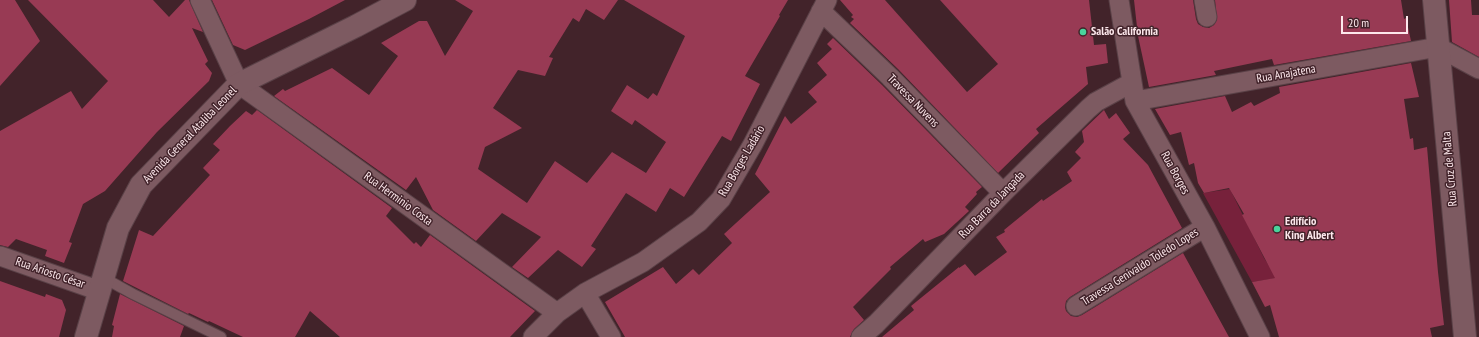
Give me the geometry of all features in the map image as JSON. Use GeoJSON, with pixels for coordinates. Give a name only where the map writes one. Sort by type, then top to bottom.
{"type":"FeatureCollection","features":[{"type":"Feature","properties":{"kind":"main road","name":"Avenida General Ataliba Leonel"},"geometry":{"type":"LineString","coordinates":[[86,337],[118,228],[141,185],[239,84],[405,0]]}},
{"type":"Feature","properties":{"kind":"main road","name":"Rua Cruz de Malta"},"geometry":{"type":"LineString","coordinates":[[1434,0],[1465,337]]}},
{"type":"Feature","properties":{"kind":"street"},"geometry":{"type":"LineString","coordinates":[[200,0],[239,84]]}},
{"type":"Feature","properties":{"kind":"street","name":"Rua Borges"},"geometry":{"type":"LineString","coordinates":[[1119,0],[1135,101],[1205,227],[1260,337]]}},
{"type":"Feature","properties":{"kind":"street","name":"Travessa Nuvens"},"geometry":{"type":"LineString","coordinates":[[824,6],[890,77],[1003,192]]}},
{"type":"Feature","properties":{"kind":"street","name":"Rua Borges Ladário"},"geometry":{"type":"LineString","coordinates":[[533,337],[557,313],[585,293],[642,262],[699,222],[721,199],[753,144],[824,6]]}},
{"type":"Feature","properties":{"kind":"street"},"geometry":{"type":"LineString","coordinates":[[1438,47],[1479,68]]}},
{"type":"Feature","properties":{"kind":"street","name":"Rua Anajatena"},"geometry":{"type":"LineString","coordinates":[[1135,101],[1438,47]]}},
{"type":"Feature","properties":{"kind":"street","name":"Rua Barra da Jangada"},"geometry":{"type":"LineString","coordinates":[[860,337],[876,324],[1003,192],[1088,109],[1096,102],[1131,83]]}},
{"type":"Feature","properties":{"kind":"street","name":"Rua Herminio Costa"},"geometry":{"type":"LineString","coordinates":[[239,84],[557,313]]}},
{"type":"Feature","properties":{"kind":"street","name":"Travessa Genivaldo Toledo Lopes"},"geometry":{"type":"LineString","coordinates":[[1076,306],[1205,227]]}},
{"type":"Feature","properties":{"kind":"street","name":"Rua Ariosto César"},"geometry":{"type":"LineString","coordinates":[[0,256],[102,284]]}},
{"type":"Feature","properties":{"kind":"street"},"geometry":{"type":"LineString","coordinates":[[585,293],[611,337]]}},
{"type":"Feature","properties":{"kind":"lane"},"geometry":{"type":"LineString","coordinates":[[102,284],[133,294],[222,337]]}},
{"type":"Feature","properties":{"kind":"shaded area"},"geometry":{"type":"Polygon","coordinates":[[[1230,189],[1264,258],[1277,278],[1252,282],[1203,193],[1230,189]]]}},
{"type":"Feature","properties":{"kind":"building"},"geometry":{"type":"Polygon","coordinates":[[[0,0],[15,0],[40,41],[0,86],[0,0]]]}},
{"type":"Feature","properties":{"kind":"building"},"geometry":{"type":"Polygon","coordinates":[[[28,0],[153,0],[169,17],[185,0],[189,0],[203,32],[192,28],[208,61],[205,64],[212,73],[209,81],[157,132],[105,191],[83,204],[69,242],[72,243],[64,263],[45,256],[47,250],[16,239],[8,247],[0,245],[0,131],[71,91],[82,109],[108,81],[28,0]]]}},
{"type":"Feature","properties":{"kind":"building"},"geometry":{"type":"Polygon","coordinates":[[[212,0],[345,0],[245,50],[233,45],[212,0]]]}},
{"type":"Feature","properties":{"kind":"building"},"geometry":{"type":"Polygon","coordinates":[[[455,0],[618,0],[604,20],[586,9],[579,22],[573,18],[549,57],[553,58],[545,76],[518,70],[493,108],[522,128],[485,147],[478,169],[527,203],[555,161],[587,183],[612,152],[646,173],[666,142],[635,120],[632,125],[611,111],[627,85],[648,99],[653,93],[657,96],[685,36],[624,0],[788,0],[745,76],[760,84],[731,141],[722,136],[684,197],[670,188],[656,212],[626,193],[591,246],[596,249],[582,267],[558,250],[528,278],[512,267],[541,237],[502,213],[476,241],[433,210],[416,177],[406,190],[274,96],[283,89],[285,91],[332,68],[369,95],[398,56],[381,43],[419,21],[427,21],[445,56],[473,11],[455,0]]]}},
{"type":"Feature","properties":{"kind":"building"},"geometry":{"type":"Polygon","coordinates":[[[840,0],[885,0],[967,92],[998,64],[940,0],[1089,0],[1094,45],[1106,44],[1108,63],[1086,67],[1088,84],[1036,129],[1039,133],[998,173],[898,69],[850,23],[854,19],[851,17],[853,15],[840,0]]]}},
{"type":"Feature","properties":{"kind":"building"},"geometry":{"type":"Polygon","coordinates":[[[1134,0],[1193,0],[1198,24],[1209,28],[1214,25],[1217,20],[1215,0],[1401,0],[1404,19],[1406,18],[1411,41],[1274,65],[1272,59],[1214,71],[1216,75],[1149,87],[1138,36],[1134,0]]]}},
{"type":"Feature","properties":{"kind":"building"},"geometry":{"type":"Polygon","coordinates":[[[1449,0],[1471,0],[1472,15],[1479,15],[1479,57],[1452,42],[1449,0]]]}},
{"type":"Feature","properties":{"kind":"building"},"geometry":{"type":"Polygon","coordinates":[[[833,38],[882,85],[982,187],[976,192],[977,194],[965,207],[969,211],[944,234],[925,242],[923,239],[890,267],[891,269],[853,307],[864,320],[854,329],[850,337],[625,337],[605,302],[663,267],[676,284],[693,269],[699,275],[732,243],[724,234],[770,192],[755,174],[785,116],[791,124],[817,102],[808,92],[827,75],[817,63],[832,49],[827,44],[833,38]]]}},
{"type":"Feature","properties":{"kind":"building"},"geometry":{"type":"Polygon","coordinates":[[[1411,63],[1419,97],[1404,99],[1410,139],[1413,138],[1414,150],[1427,147],[1444,325],[1430,328],[1432,337],[1279,337],[1270,305],[1265,307],[1252,282],[1275,278],[1242,215],[1244,214],[1229,188],[1204,193],[1198,183],[1194,163],[1189,165],[1181,132],[1170,135],[1155,109],[1225,96],[1232,112],[1251,102],[1254,106],[1280,93],[1279,87],[1411,63]]]}},
{"type":"Feature","properties":{"kind":"building"},"geometry":{"type":"Polygon","coordinates":[[[257,110],[392,208],[386,216],[414,244],[416,242],[421,247],[430,235],[535,311],[510,337],[340,337],[310,311],[295,337],[243,337],[209,321],[208,322],[189,313],[188,314],[123,281],[139,230],[153,236],[210,175],[203,168],[220,150],[213,144],[246,111],[252,115],[257,110]]]}},
{"type":"Feature","properties":{"kind":"building"},"geometry":{"type":"Polygon","coordinates":[[[1104,110],[1109,119],[1116,113],[1130,133],[1123,139],[1148,165],[1182,228],[1070,297],[1066,301],[1066,311],[1071,316],[1077,317],[1082,315],[1183,253],[1229,337],[882,337],[914,310],[911,306],[959,267],[965,264],[975,276],[1007,252],[996,237],[1005,232],[1004,230],[1042,199],[1043,201],[1072,181],[1067,172],[1081,158],[1075,152],[1084,142],[1082,131],[1104,110]]]}},
{"type":"Feature","properties":{"kind":"building"},"geometry":{"type":"Polygon","coordinates":[[[0,281],[45,297],[46,294],[62,300],[66,310],[59,337],[0,337],[0,281]]]}},
{"type":"Feature","properties":{"kind":"building"},"geometry":{"type":"Polygon","coordinates":[[[120,294],[184,326],[180,337],[112,337],[114,326],[112,325],[120,294]]]}},
{"type":"Feature","properties":{"kind":"place","name":"Salão California"},"geometry":{"type":"Point","coordinates":[1083,32]}},
{"type":"Feature","properties":{"kind":"place","name":"Edifício King Albert"},"geometry":{"type":"Point","coordinates":[1277,229]}}]}
